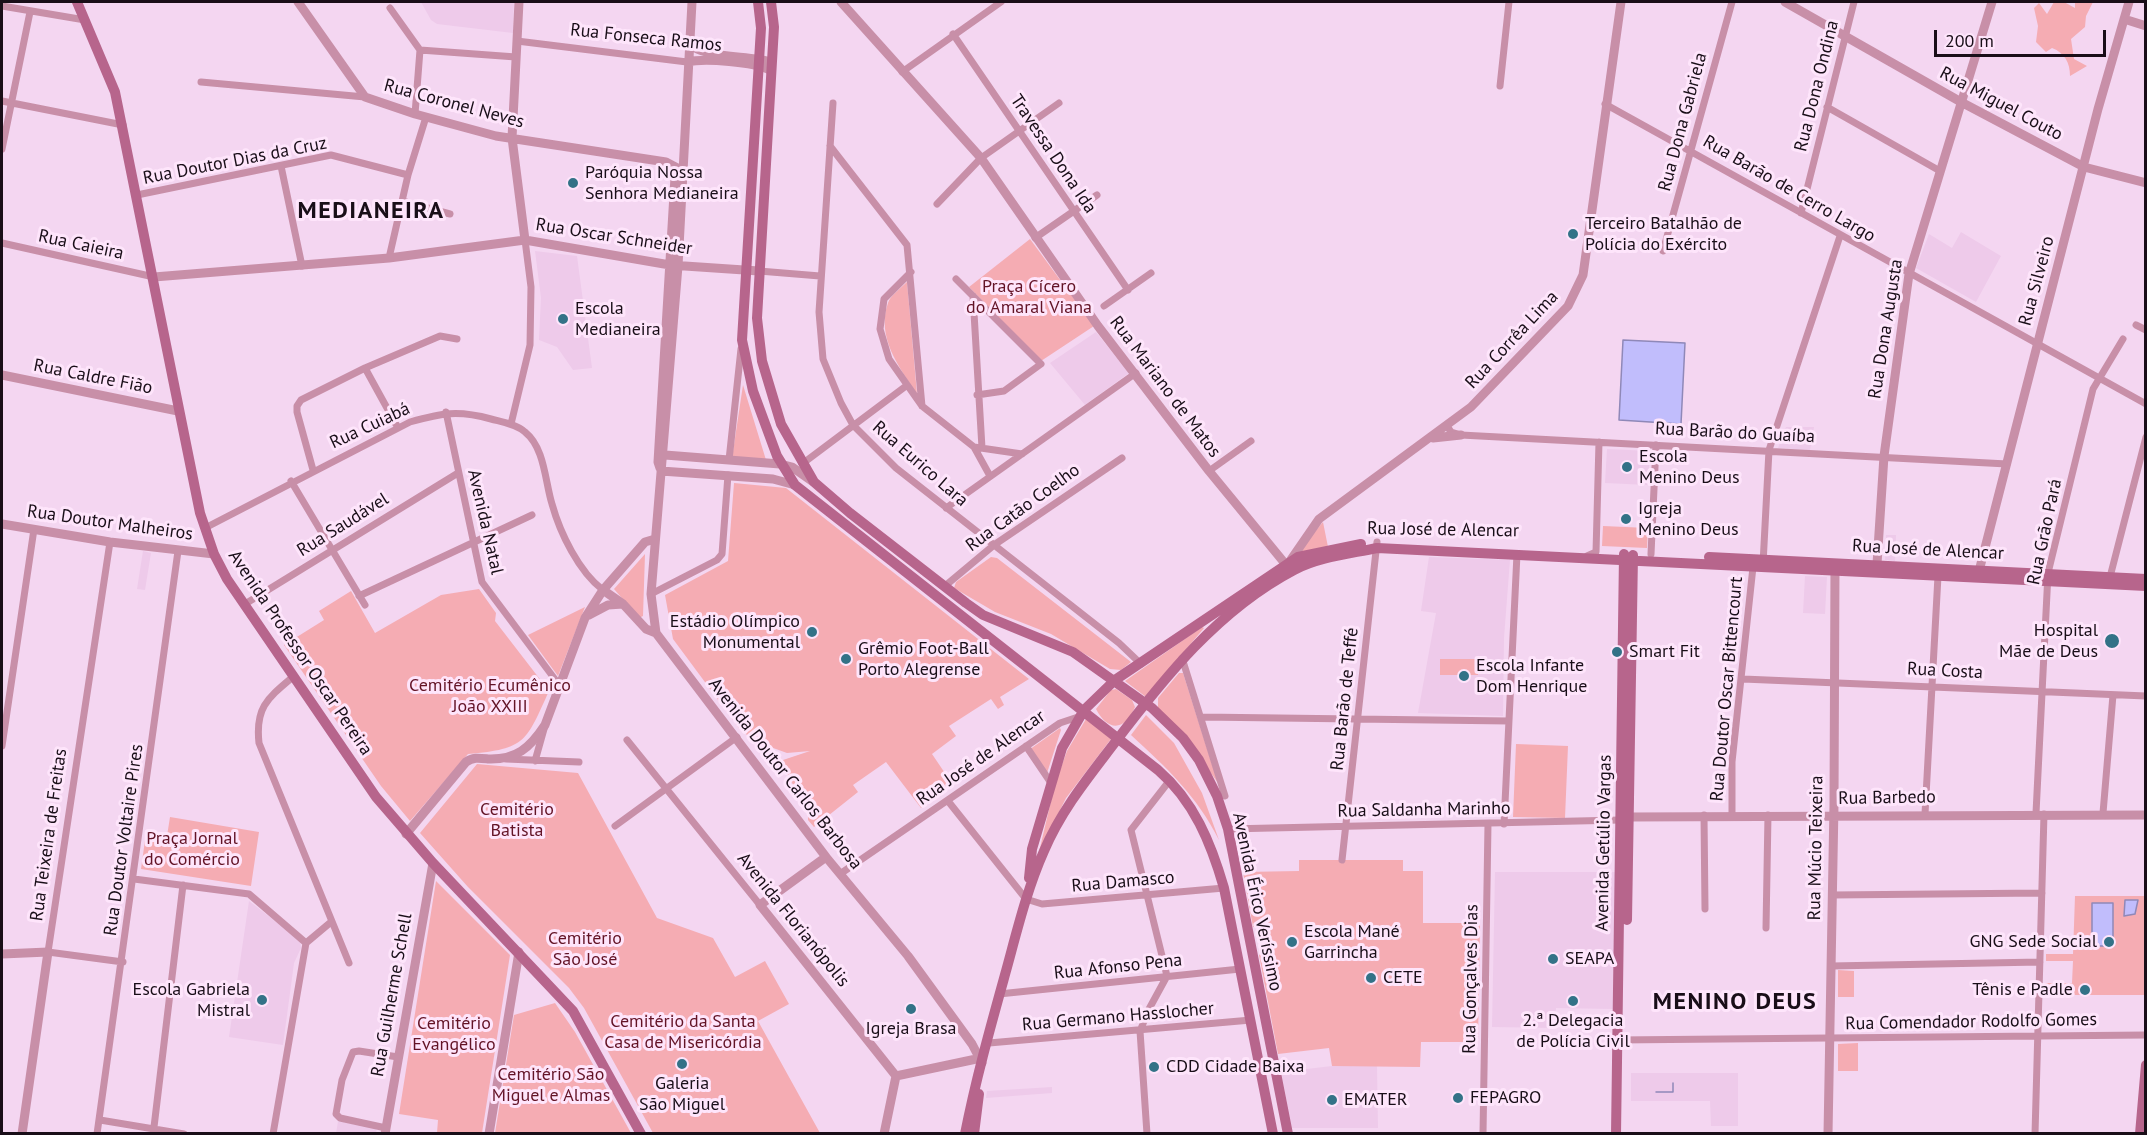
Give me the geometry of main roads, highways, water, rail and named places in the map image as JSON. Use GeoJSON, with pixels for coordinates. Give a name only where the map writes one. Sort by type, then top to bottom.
{"type":"FeatureCollection","features":[{"type":"Feature","properties":{"kind":"main road","name":"Avenida Professor Oscar Pereira"},"geometry":{"type":"LineString","coordinates":[[77,2],[107,70],[123,125],[178,411],[205,528],[214,554],[245,604],[376,797],[406,834],[573,1011],[641,1134]]}},
{"type":"Feature","properties":{"kind":"main road","name":"Avenida Érico Veríssimo"},"geometry":{"type":"LineString","coordinates":[[758,2],[761,28],[742,340],[753,391],[780,464],[795,486],[1081,713],[1119,737],[1170,780],[1199,818],[1214,852],[1224,888],[1273,1134]]}},
{"type":"Feature","properties":{"kind":"main road","name":"Avenida Érico Veríssimo"},"geometry":{"type":"LineString","coordinates":[[771,2],[774,27],[757,318],[762,361],[781,424],[814,482],[850,513],[983,615],[1073,652],[1115,680],[1183,738],[1222,794],[1288,1134]]}},
{"type":"Feature","properties":{"kind":"main road","name":"Rua José de Alencar"},"geometry":{"type":"LineString","coordinates":[[1081,713],[1115,680],[1298,557],[1311,553],[1377,545],[1453,545],[1596,552],[1628,557],[1651,554],[1759,564]]}},
{"type":"Feature","properties":{"kind":"main road","name":"Rua José de Alencar"},"geometry":{"type":"LineString","coordinates":[[1027,896],[1060,818],[1119,737],[1182,658],[1215,627],[1279,579],[1313,562],[1377,545],[1582,557],[1835,566],[1938,576],[1978,574]]}},
{"type":"Feature","properties":{"kind":"main road"},"geometry":{"type":"LineString","coordinates":[[1433,550],[1453,545]]}},
{"type":"Feature","properties":{"kind":"main road"},"geometry":{"type":"LineString","coordinates":[[1505,547],[1517,554],[1530,549]]}},
{"type":"Feature","properties":{"kind":"main road","name":"Avenida Getúlio Vargas"},"geometry":{"type":"LineString","coordinates":[[1616,1134],[1621,1044],[1628,557]]}},
{"type":"Feature","properties":{"kind":"main road","name":"Rua José de Alencar"},"geometry":{"type":"LineString","coordinates":[[1835,566],[1877,564],[1978,574],[2145,579]]}},
{"type":"Feature","properties":{"kind":"main road","name":"Rua José de Alencar"},"geometry":{"type":"LineString","coordinates":[[2048,577],[2145,586]]}},
{"type":"Feature","properties":{"kind":"main road"},"geometry":{"type":"LineString","coordinates":[[965,1134],[999,994],[1027,896],[1032,849],[1062,748],[1081,713]]}},
{"type":"Feature","properties":{"kind":"main road"},"geometry":{"type":"LineString","coordinates":[[974,1134],[982,1062],[1000,1001],[999,994]]}},
{"type":"Feature","properties":{"kind":"main road","name":"Avenida Getúlio Vargas"},"geometry":{"type":"LineString","coordinates":[[1621,1044],[1623,1134]]}},
{"type":"Feature","properties":{"kind":"main road"},"geometry":{"type":"LineString","coordinates":[[2140,1134],[2145,1065]]}},
{"type":"Feature","properties":{"kind":"waterway"},"geometry":{"type":"LineString","coordinates":[[1656,1092],[1673,1092],[1673,1083]]}},
{"type":"Feature","properties":{"kind":"place","name":"Paróquia Nossa Senhora Medianeira"},"geometry":{"type":"Point","coordinates":[573,183]}},
{"type":"Feature","properties":{"kind":"place","name":"Terceiro Batalhão de Polícia do Exército"},"geometry":{"type":"Point","coordinates":[1573,234]}},
{"type":"Feature","properties":{"kind":"place","name":"Escola Medianeira"},"geometry":{"type":"Point","coordinates":[563,319]}},
{"type":"Feature","properties":{"kind":"place","name":"Escola Menino Deus"},"geometry":{"type":"Point","coordinates":[1627,467]}},
{"type":"Feature","properties":{"kind":"place","name":"Igreja Menino Deus"},"geometry":{"type":"Point","coordinates":[1626,519]}},
{"type":"Feature","properties":{"kind":"place","name":"Estádio Olímpico Monumental"},"geometry":{"type":"Point","coordinates":[812,632]}},
{"type":"Feature","properties":{"kind":"place","name":"Hospital Mãe de Deus"},"geometry":{"type":"Point","coordinates":[2112,641]}},
{"type":"Feature","properties":{"kind":"place","name":"Smart Fit"},"geometry":{"type":"Point","coordinates":[1617,652]}},
{"type":"Feature","properties":{"kind":"place","name":"Grêmio Foot-Ball Porto Alegrense"},"geometry":{"type":"Point","coordinates":[846,659]}},
{"type":"Feature","properties":{"kind":"place","name":"Escola Infante Dom Henrique"},"geometry":{"type":"Point","coordinates":[1464,676]}},
{"type":"Feature","properties":{"kind":"place","name":"Escola Mané Garrincha"},"geometry":{"type":"Point","coordinates":[1292,942]}},
{"type":"Feature","properties":{"kind":"place","name":"GNG Sede Social"},"geometry":{"type":"Point","coordinates":[2109,942]}},
{"type":"Feature","properties":{"kind":"place","name":"SEAPA"},"geometry":{"type":"Point","coordinates":[1553,959]}},
{"type":"Feature","properties":{"kind":"place","name":"CETE"},"geometry":{"type":"Point","coordinates":[1371,978]}},
{"type":"Feature","properties":{"kind":"place","name":"Tênis e Padle"},"geometry":{"type":"Point","coordinates":[2085,990]}},
{"type":"Feature","properties":{"kind":"place","name":"Escola Gabriela Mistral"},"geometry":{"type":"Point","coordinates":[262,1000]}},
{"type":"Feature","properties":{"kind":"place","name":"2.ª Delegacia de Polícia Civil"},"geometry":{"type":"Point","coordinates":[1573,1001]}},
{"type":"Feature","properties":{"kind":"place","name":"Igreja Brasa"},"geometry":{"type":"Point","coordinates":[911,1009]}},
{"type":"Feature","properties":{"kind":"place","name":"Galeria São Miguel"},"geometry":{"type":"Point","coordinates":[682,1064]}},
{"type":"Feature","properties":{"kind":"place","name":"CDD Cidade Baixa"},"geometry":{"type":"Point","coordinates":[1154,1067]}},
{"type":"Feature","properties":{"kind":"place","name":"FEPAGRO"},"geometry":{"type":"Point","coordinates":[1458,1098]}},
{"type":"Feature","properties":{"kind":"place","name":"EMATER"},"geometry":{"type":"Point","coordinates":[1332,1100]}},
{"type":"Feature","properties":{"kind":"district","name":"MEDIANEIRA"},"geometry":{"type":"Point","coordinates":[371,211]}},
{"type":"Feature","properties":{"kind":"district","name":"MENINO DEUS"},"geometry":{"type":"Point","coordinates":[1735,1002]}},
{"type":"Feature","properties":{"kind":"park label","name":"Praça Cícero do Amaral Viana"},"geometry":{"type":"Point","coordinates":[1029,297]}},
{"type":"Feature","properties":{"kind":"park label","name":"Cemitério Ecumênico João XXIII"},"geometry":{"type":"Point","coordinates":[490,696]}},
{"type":"Feature","properties":{"kind":"park label","name":"Cemitério Batista"},"geometry":{"type":"Point","coordinates":[517,820]}},
{"type":"Feature","properties":{"kind":"park label","name":"Praça Jornal do Comércio"},"geometry":{"type":"Point","coordinates":[192,849]}},
{"type":"Feature","properties":{"kind":"park label","name":"Cemitério São José"},"geometry":{"type":"Point","coordinates":[585,949]}},
{"type":"Feature","properties":{"kind":"park label","name":"Cemitério da Santa Casa de Misericórdia"},"geometry":{"type":"Point","coordinates":[683,1032]}},
{"type":"Feature","properties":{"kind":"park label","name":"Cemitério Evangélico"},"geometry":{"type":"Point","coordinates":[454,1034]}},
{"type":"Feature","properties":{"kind":"park label","name":"Cemitério São Miguel e Almas"},"geometry":{"type":"Point","coordinates":[551,1085]}}]}
